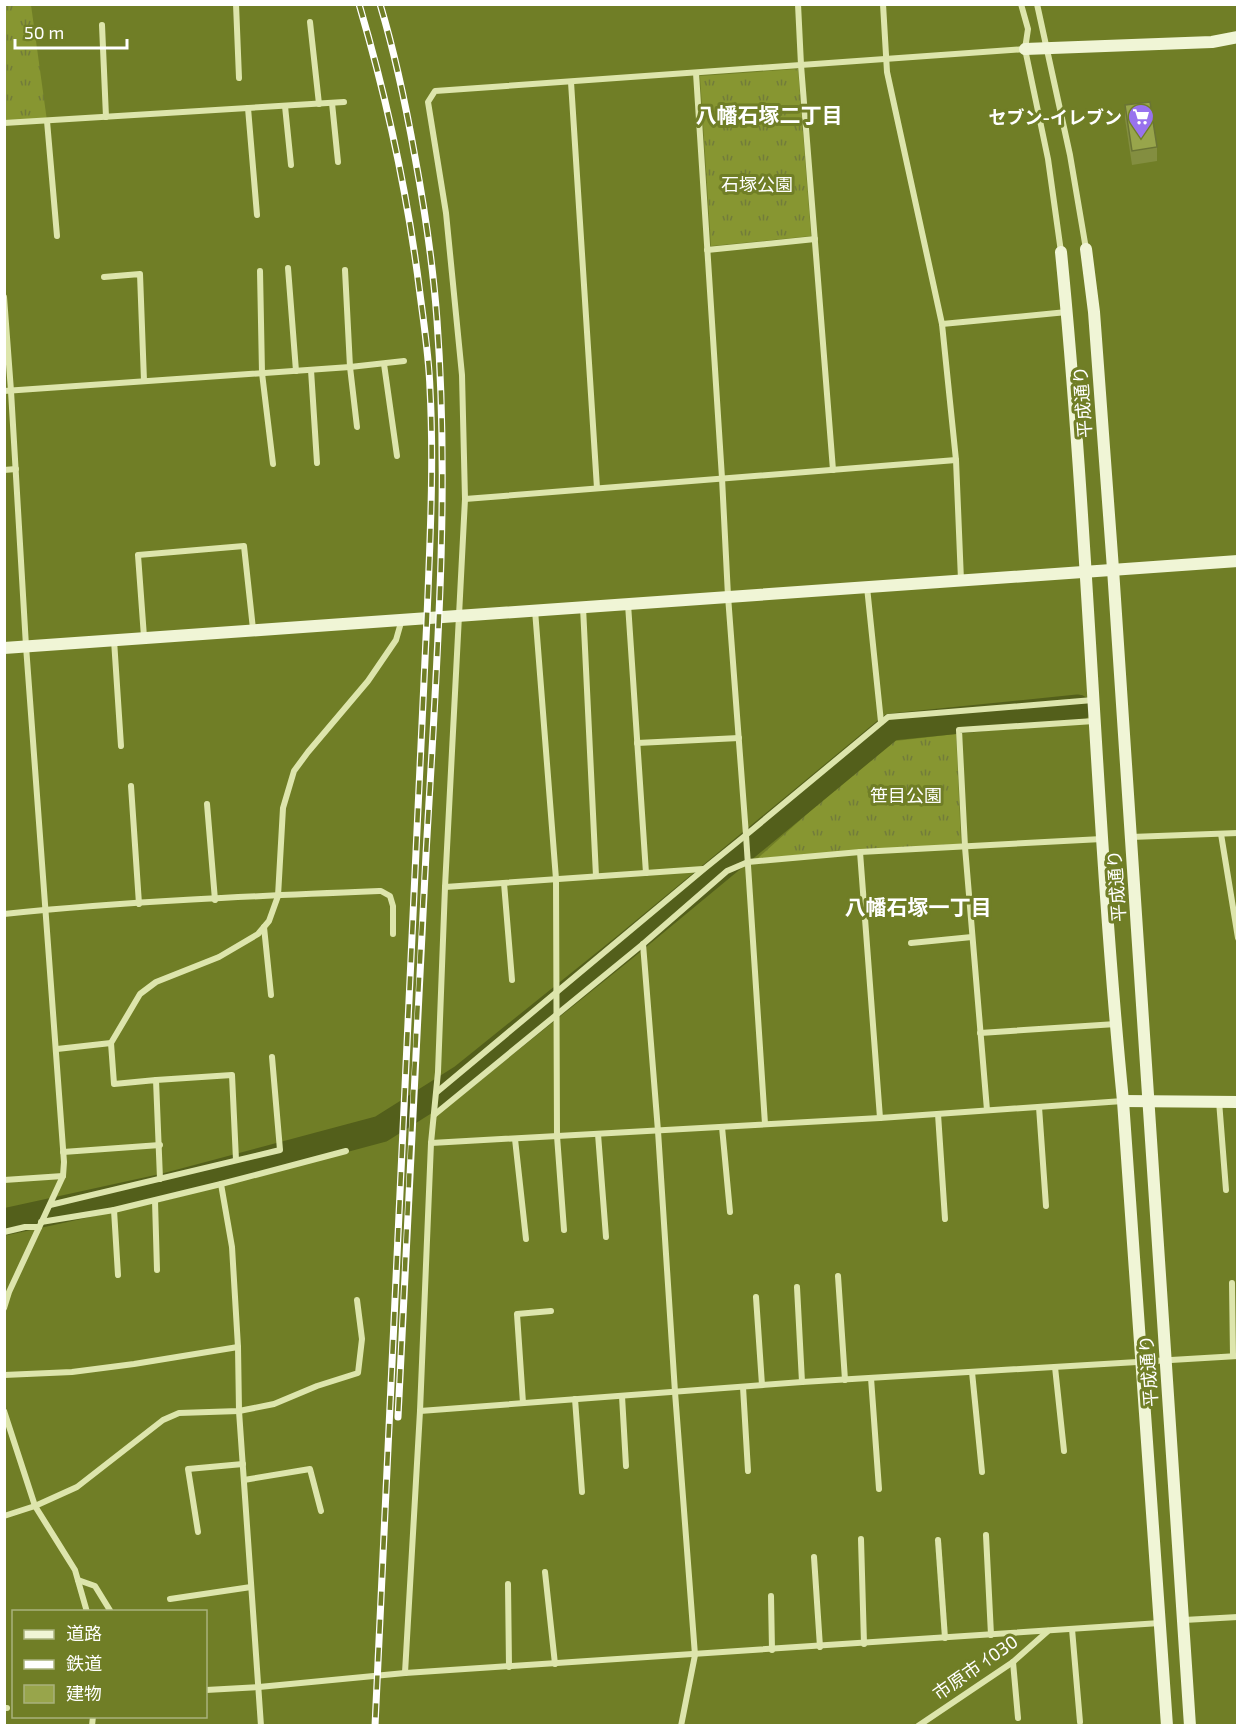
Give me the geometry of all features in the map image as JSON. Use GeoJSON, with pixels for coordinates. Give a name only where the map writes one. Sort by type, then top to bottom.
{"type":"FeatureCollection","features":[{"type":"Feature","properties":{"kind":"street"},"geometry":{"type":"LineString","coordinates":[[236,4],[239,78]]}},
{"type":"Feature","properties":{"kind":"street"},"geometry":{"type":"LineString","coordinates":[[798,4],[833,470]]}},
{"type":"Feature","properties":{"kind":"street"},"geometry":{"type":"LineString","coordinates":[[883,4],[887,72],[942,324],[956,460],[961,580]]}},
{"type":"Feature","properties":{"kind":"street","name":"平成通り"},"geometry":{"type":"LineString","coordinates":[[1021,4],[1028,29],[1025,49],[1048,159],[1067,312],[1086,571],[1094,721],[1167,1725]]}},
{"type":"Feature","properties":{"kind":"street","name":"平成通り"},"geometry":{"type":"LineString","coordinates":[[1037,4],[1070,155],[1094,312],[1190,1725]]}},
{"type":"Feature","properties":{"kind":"street"},"geometry":{"type":"LineString","coordinates":[[310,22],[319,104]]}},
{"type":"Feature","properties":{"kind":"street"},"geometry":{"type":"LineString","coordinates":[[102,25],[106,117]]}},
{"type":"Feature","properties":{"kind":"street"},"geometry":{"type":"LineString","coordinates":[[405,1673],[420,1411],[431,1143],[437,1092],[465,499],[462,375],[446,213],[428,102],[435,91],[1025,49],[1212,42],[1238,37]]}},
{"type":"Feature","properties":{"kind":"street"},"geometry":{"type":"LineString","coordinates":[[696,73],[728,596],[765,1124]]}},
{"type":"Feature","properties":{"kind":"street"},"geometry":{"type":"LineString","coordinates":[[571,82],[597,488]]}},
{"type":"Feature","properties":{"kind":"street"},"geometry":{"type":"LineString","coordinates":[[4,123],[344,102]]}},
{"type":"Feature","properties":{"kind":"street"},"geometry":{"type":"LineString","coordinates":[[332,103],[338,162]]}},
{"type":"Feature","properties":{"kind":"street"},"geometry":{"type":"LineString","coordinates":[[285,106],[291,165]]}},
{"type":"Feature","properties":{"kind":"street"},"geometry":{"type":"LineString","coordinates":[[248,108],[257,215]]}},
{"type":"Feature","properties":{"kind":"street"},"geometry":{"type":"LineString","coordinates":[[48,121],[57,236]]}},
{"type":"Feature","properties":{"kind":"street"},"geometry":{"type":"LineString","coordinates":[[708,250],[815,239]]}},
{"type":"Feature","properties":{"kind":"street"},"geometry":{"type":"LineString","coordinates":[[288,268],[296,371]]}},
{"type":"Feature","properties":{"kind":"street"},"geometry":{"type":"LineString","coordinates":[[345,270],[350,367],[357,427]]}},
{"type":"Feature","properties":{"kind":"street"},"geometry":{"type":"LineString","coordinates":[[260,271],[262,373],[273,464]]}},
{"type":"Feature","properties":{"kind":"street"},"geometry":{"type":"LineString","coordinates":[[104,277],[140,274],[144,381]]}},
{"type":"Feature","properties":{"kind":"street"},"geometry":{"type":"LineString","coordinates":[[4,297],[8,391],[16,469],[26,646],[63,1152],[63,1176],[9,1292],[4,1308]]}},
{"type":"Feature","properties":{"kind":"street"},"geometry":{"type":"LineString","coordinates":[[942,324],[1067,312]]}},
{"type":"Feature","properties":{"kind":"street"},"geometry":{"type":"LineString","coordinates":[[8,391],[404,362]]}},
{"type":"Feature","properties":{"kind":"street"},"geometry":{"type":"LineString","coordinates":[[384,364],[397,456]]}},
{"type":"Feature","properties":{"kind":"street"},"geometry":{"type":"LineString","coordinates":[[311,370],[316,463]]}},
{"type":"Feature","properties":{"kind":"street"},"geometry":{"type":"LineString","coordinates":[[465,499],[956,460]]}},
{"type":"Feature","properties":{"kind":"street"},"geometry":{"type":"LineString","coordinates":[[4,470],[16,469]]}},
{"type":"Feature","properties":{"kind":"street"},"geometry":{"type":"LineString","coordinates":[[144,637],[138,555],[244,546],[253,630]]}},
{"type":"Feature","properties":{"kind":"street"},"geometry":{"type":"LineString","coordinates":[[4,648],[1238,561]]}},
{"type":"Feature","properties":{"kind":"street"},"geometry":{"type":"LineString","coordinates":[[867,586],[881,722]]}},
{"type":"Feature","properties":{"kind":"street"},"geometry":{"type":"LineString","coordinates":[[628,603],[646,873]]}},
{"type":"Feature","properties":{"kind":"street"},"geometry":{"type":"LineString","coordinates":[[583,606],[596,876]]}},
{"type":"Feature","properties":{"kind":"street"},"geometry":{"type":"LineString","coordinates":[[535,609],[556,879],[557,1136],[564,1230]]}},
{"type":"Feature","properties":{"kind":"street"},"geometry":{"type":"LineString","coordinates":[[236,1160],[232,1075],[114,1084],[111,1043],[140,994],[156,982],[219,957],[258,933],[269,921],[278,896],[284,808],[294,771],[368,681],[396,640],[402,619]]}},
{"type":"Feature","properties":{"kind":"street"},"geometry":{"type":"LineString","coordinates":[[114,639],[121,746]]}},
{"type":"Feature","properties":{"kind":"street"},"geometry":{"type":"LineString","coordinates":[[437,1092],[888,717],[1093,700]]}},
{"type":"Feature","properties":{"kind":"street"},"geometry":{"type":"LineString","coordinates":[[987,1110],[965,847],[959,730],[1094,721]]}},
{"type":"Feature","properties":{"kind":"street"},"geometry":{"type":"LineString","coordinates":[[637,743],[739,738]]}},
{"type":"Feature","properties":{"kind":"street"},"geometry":{"type":"LineString","coordinates":[[131,786],[139,904]]}},
{"type":"Feature","properties":{"kind":"street"},"geometry":{"type":"LineString","coordinates":[[207,804],[215,900]]}},
{"type":"Feature","properties":{"kind":"street"},"geometry":{"type":"LineString","coordinates":[[1131,837],[1238,832]]}},
{"type":"Feature","properties":{"kind":"street"},"geometry":{"type":"LineString","coordinates":[[1221,834],[1238,938]]}},
{"type":"Feature","properties":{"kind":"street"},"geometry":{"type":"LineString","coordinates":[[434,1115],[643,944],[727,871],[748,862],[860,852],[1103,839]]}},
{"type":"Feature","properties":{"kind":"street"},"geometry":{"type":"LineString","coordinates":[[860,852],[880,1118]]}},
{"type":"Feature","properties":{"kind":"street"},"geometry":{"type":"LineString","coordinates":[[445,887],[704,869]]}},
{"type":"Feature","properties":{"kind":"street"},"geometry":{"type":"LineString","coordinates":[[504,883],[512,980]]}},
{"type":"Feature","properties":{"kind":"street"},"geometry":{"type":"LineString","coordinates":[[4,914],[381,891],[390,896],[393,906],[393,934]]}},
{"type":"Feature","properties":{"kind":"street"},"geometry":{"type":"LineString","coordinates":[[264,927],[270,995]]}},
{"type":"Feature","properties":{"kind":"street"},"geometry":{"type":"LineString","coordinates":[[911,943],[972,937]]}},
{"type":"Feature","properties":{"kind":"street"},"geometry":{"type":"LineString","coordinates":[[643,944],[695,1655],[681,1725]]}},
{"type":"Feature","properties":{"kind":"street"},"geometry":{"type":"LineString","coordinates":[[980,1033],[1116,1024]]}},
{"type":"Feature","properties":{"kind":"street"},"geometry":{"type":"LineString","coordinates":[[57,1049],[111,1043]]}},
{"type":"Feature","properties":{"kind":"street"},"geometry":{"type":"LineString","coordinates":[[50,1206],[280,1150],[272,1057]]}},
{"type":"Feature","properties":{"kind":"street"},"geometry":{"type":"LineString","coordinates":[[156,1080],[160,1179]]}},
{"type":"Feature","properties":{"kind":"street"},"geometry":{"type":"LineString","coordinates":[[431,1143],[880,1118],[1123,1101],[1238,1102]]}},
{"type":"Feature","properties":{"kind":"street"},"geometry":{"type":"LineString","coordinates":[[1219,1101],[1226,1190]]}},
{"type":"Feature","properties":{"kind":"street"},"geometry":{"type":"LineString","coordinates":[[1039,1107],[1046,1206]]}},
{"type":"Feature","properties":{"kind":"street"},"geometry":{"type":"LineString","coordinates":[[938,1114],[945,1219]]}},
{"type":"Feature","properties":{"kind":"street"},"geometry":{"type":"LineString","coordinates":[[722,1127],[730,1212]]}},
{"type":"Feature","properties":{"kind":"street"},"geometry":{"type":"LineString","coordinates":[[598,1134],[606,1237]]}},
{"type":"Feature","properties":{"kind":"street"},"geometry":{"type":"LineString","coordinates":[[515,1139],[526,1239]]}},
{"type":"Feature","properties":{"kind":"street"},"geometry":{"type":"LineString","coordinates":[[63,1152],[160,1145]]}},
{"type":"Feature","properties":{"kind":"street"},"geometry":{"type":"LineString","coordinates":[[4,1232],[155,1201],[346,1151]]}},
{"type":"Feature","properties":{"kind":"street"},"geometry":{"type":"LineString","coordinates":[[4,1180],[63,1176]]}},
{"type":"Feature","properties":{"kind":"street"},"geometry":{"type":"LineString","coordinates":[[222,1184],[232,1247],[239,1411],[261,1725]]}},
{"type":"Feature","properties":{"kind":"street"},"geometry":{"type":"LineString","coordinates":[[155,1201],[157,1270]]}},
{"type":"Feature","properties":{"kind":"street"},"geometry":{"type":"LineString","coordinates":[[114,1210],[118,1275]]}},
{"type":"Feature","properties":{"kind":"street"},"geometry":{"type":"LineString","coordinates":[[838,1276],[845,1380]]}},
{"type":"Feature","properties":{"kind":"street"},"geometry":{"type":"LineString","coordinates":[[420,1411],[802,1382],[1235,1356],[1232,1283]]}},
{"type":"Feature","properties":{"kind":"street"},"geometry":{"type":"LineString","coordinates":[[797,1287],[802,1382]]}},
{"type":"Feature","properties":{"kind":"street"},"geometry":{"type":"LineString","coordinates":[[756,1297],[762,1385]]}},
{"type":"Feature","properties":{"kind":"street"},"geometry":{"type":"LineString","coordinates":[[4,1516],[35,1506],[77,1487],[163,1420],[179,1413],[239,1411],[274,1404],[358,1372],[362,1339],[357,1300]]}},
{"type":"Feature","properties":{"kind":"street"},"geometry":{"type":"LineString","coordinates":[[523,1403],[517,1314],[551,1311]]}},
{"type":"Feature","properties":{"kind":"street"},"geometry":{"type":"LineString","coordinates":[[4,1374],[72,1372],[238,1347]]}},
{"type":"Feature","properties":{"kind":"street"},"geometry":{"type":"LineString","coordinates":[[1055,1367],[1064,1452]]}},
{"type":"Feature","properties":{"kind":"street"},"geometry":{"type":"LineString","coordinates":[[972,1372],[982,1472]]}},
{"type":"Feature","properties":{"kind":"street"},"geometry":{"type":"LineString","coordinates":[[871,1378],[879,1489]]}},
{"type":"Feature","properties":{"kind":"street"},"geometry":{"type":"LineString","coordinates":[[743,1387],[748,1471]]}},
{"type":"Feature","properties":{"kind":"street"},"geometry":{"type":"LineString","coordinates":[[622,1396],[626,1466]]}},
{"type":"Feature","properties":{"kind":"street"},"geometry":{"type":"LineString","coordinates":[[575,1399],[582,1492]]}},
{"type":"Feature","properties":{"kind":"street"},"geometry":{"type":"LineString","coordinates":[[4,1411],[8,1434],[35,1506],[75,1570],[87,1610]]}},
{"type":"Feature","properties":{"kind":"street"},"geometry":{"type":"LineString","coordinates":[[198,1532],[188,1469],[243,1464]]}},
{"type":"Feature","properties":{"kind":"street"},"geometry":{"type":"LineString","coordinates":[[244,1480],[310,1469],[321,1511]]}},
{"type":"Feature","properties":{"kind":"street"},"geometry":{"type":"LineString","coordinates":[[986,1535],[991,1635]]}},
{"type":"Feature","properties":{"kind":"street"},"geometry":{"type":"LineString","coordinates":[[861,1539],[864,1644]]}},
{"type":"Feature","properties":{"kind":"street"},"geometry":{"type":"LineString","coordinates":[[938,1540],[945,1638]]}},
{"type":"Feature","properties":{"kind":"street"},"geometry":{"type":"LineString","coordinates":[[814,1557],[820,1647]]}},
{"type":"Feature","properties":{"kind":"street"},"geometry":{"type":"LineString","coordinates":[[545,1572],[555,1664]]}},
{"type":"Feature","properties":{"kind":"street"},"geometry":{"type":"LineString","coordinates":[[78,1580],[95,1586],[110,1610]]}},
{"type":"Feature","properties":{"kind":"street"},"geometry":{"type":"LineString","coordinates":[[508,1584],[509,1666]]}},
{"type":"Feature","properties":{"kind":"street"},"geometry":{"type":"LineString","coordinates":[[170,1599],[251,1587]]}},
{"type":"Feature","properties":{"kind":"street"},"geometry":{"type":"LineString","coordinates":[[771,1596],[772,1650]]}},
{"type":"Feature","properties":{"kind":"street"},"geometry":{"type":"LineString","coordinates":[[1183,1620],[1238,1617]]}},
{"type":"Feature","properties":{"kind":"street"},"geometry":{"type":"LineString","coordinates":[[207,1690],[405,1673],[1160,1623]]}},
{"type":"Feature","properties":{"kind":"street"},"geometry":{"type":"LineString","coordinates":[[1072,1629],[1080,1722]]}},
{"type":"Feature","properties":{"kind":"street","name":"市原市 ｲ030"},"geometry":{"type":"LineString","coordinates":[[918,1725],[1013,1662],[1048,1632]]}},
{"type":"Feature","properties":{"kind":"street"},"geometry":{"type":"LineString","coordinates":[[1013,1662],[1018,1718]]}},
{"type":"Feature","properties":{"kind":"green space"},"geometry":{"type":"Polygon","coordinates":[[[5,5],[31,5],[47,121],[5,123],[5,5]]]}},
{"type":"Feature","properties":{"kind":"green space","name":"石塚公園"},"geometry":{"type":"Polygon","coordinates":[[[798,69],[811,236],[711,246],[700,76],[798,69]]]}},
{"type":"Feature","properties":{"kind":"green space","name":"笹目公園"},"geometry":{"type":"Polygon","coordinates":[[[956,734],[961,844],[758,858],[887,742],[956,734]]]}},
{"type":"Feature","properties":{"kind":"building","name":"セブン-イレブン"},"geometry":{"type":"Polygon","coordinates":[[[1150,102],[1157,147],[1132,151],[1125,105],[1150,102]]]}},
{"type":"Feature","properties":{"kind":"waterway"},"geometry":{"type":"LineString","coordinates":[[4,1222],[164,1187],[381,1129],[462,1078],[625,947],[891,727],[1078,708]]}},
{"type":"Feature","properties":{"kind":"railway"},"geometry":{"type":"LineString","coordinates":[[359,4],[379,76],[403,184],[427,353],[432,446],[427,617],[375,1726]]}},
{"type":"Feature","properties":{"kind":"railway"},"geometry":{"type":"LineString","coordinates":[[380,4],[404,99],[428,238],[437,320],[442,454],[437,654],[398,1417]]}},
{"type":"Feature","properties":{"kind":"place","name":"セブン-イレブン"},"geometry":{"type":"Point","coordinates":[1141,140]}},
{"type":"Feature","properties":{"kind":"district","name":"八幡石塚二丁目"},"geometry":{"type":"Point","coordinates":[769,114]}},
{"type":"Feature","properties":{"kind":"district","name":"八幡石塚一丁目"},"geometry":{"type":"Point","coordinates":[918,906]}}]}
